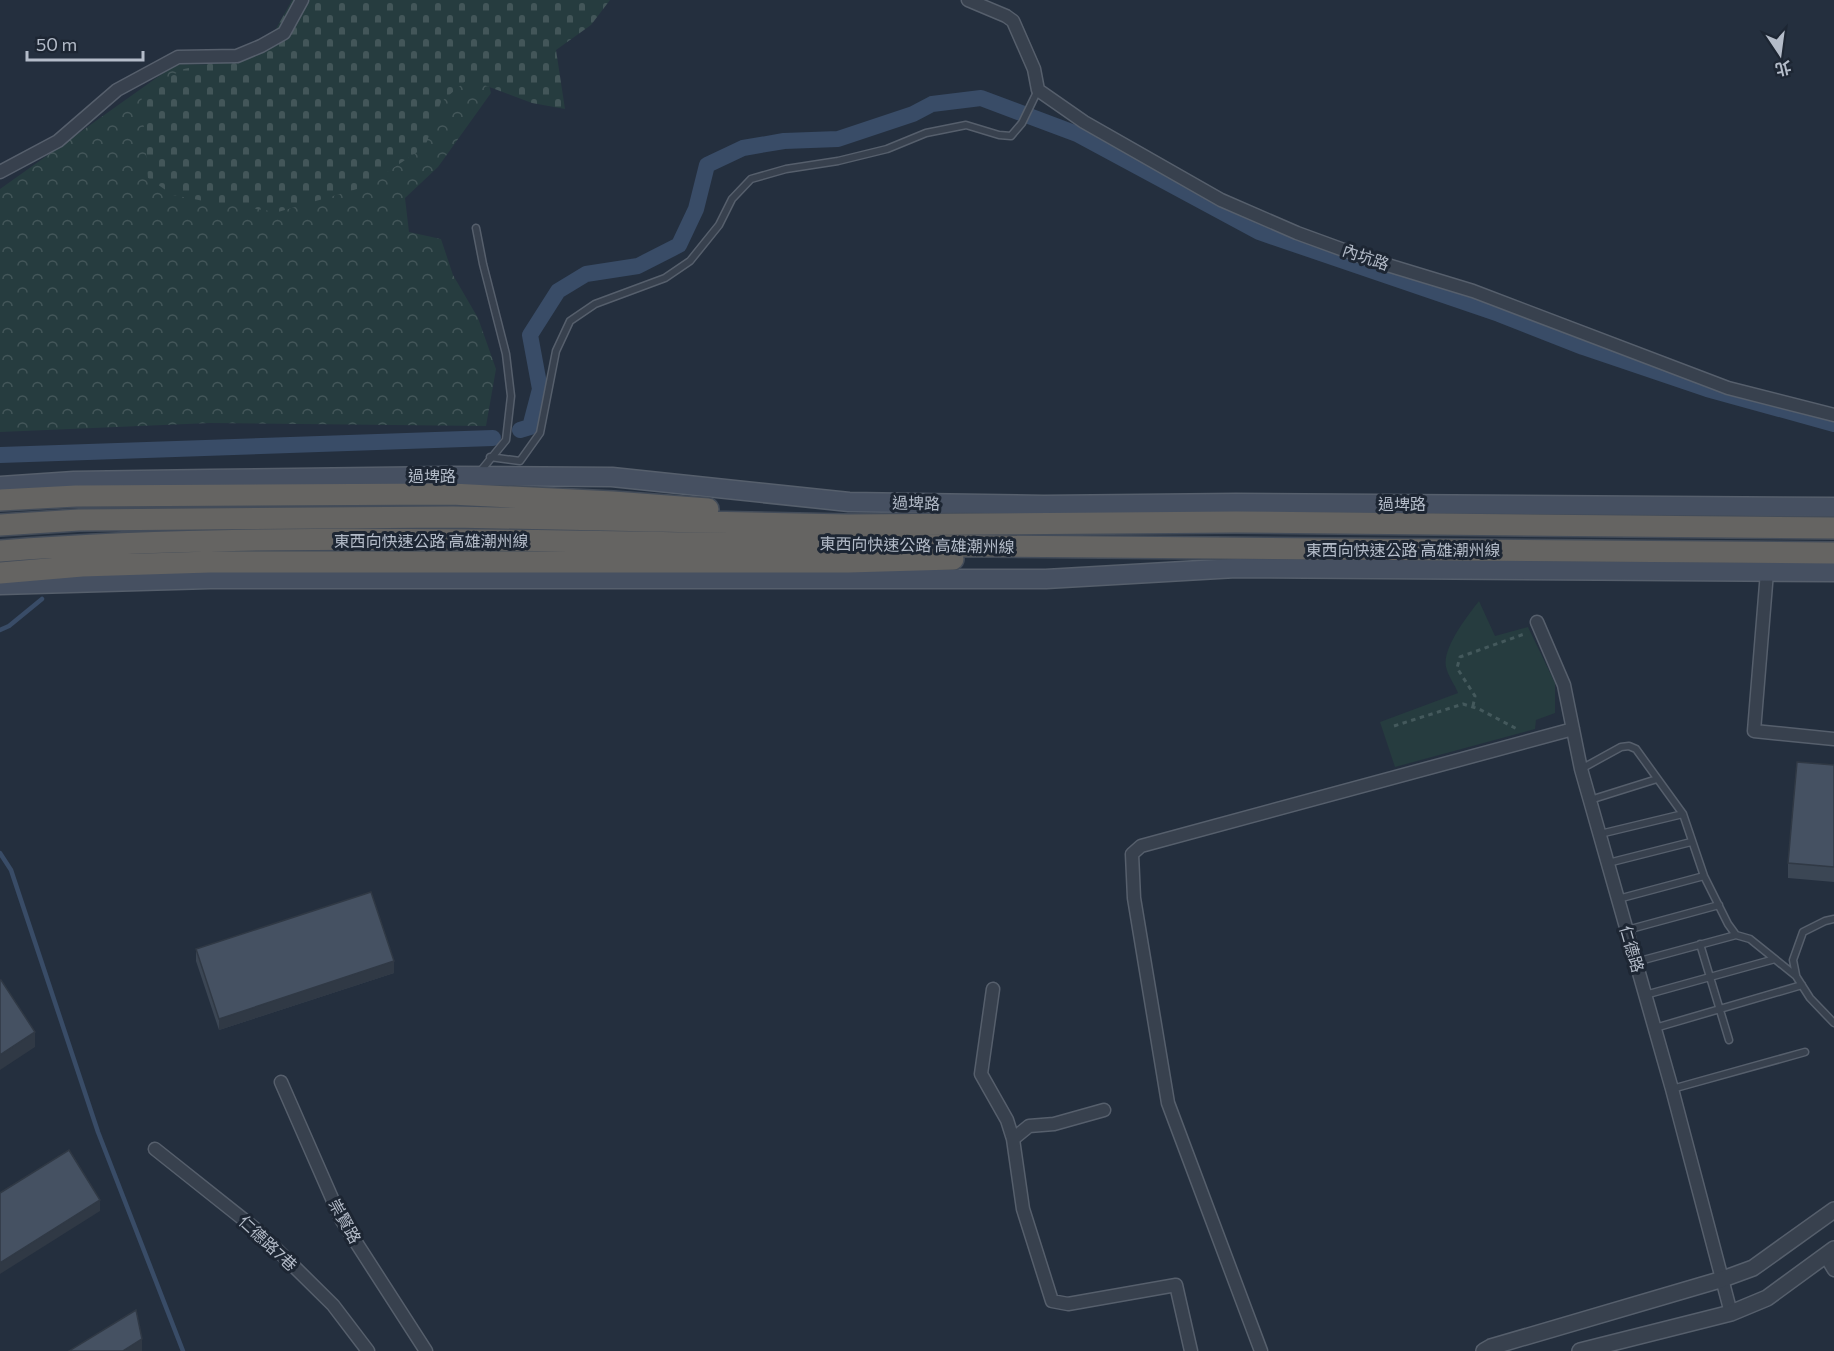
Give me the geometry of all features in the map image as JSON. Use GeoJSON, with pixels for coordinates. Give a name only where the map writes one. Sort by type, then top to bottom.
{"type":"FeatureCollection","features":[{"type":"Feature","properties":{"kind":"highway"},"geometry":{"type":"LineString","coordinates":[[0,501],[76,496],[452,494],[613,502],[813,516],[848,525]]}},
{"type":"Feature","properties":{"kind":"highway","name":"東西向快速公路 高雄潮州線"},"geometry":{"type":"LineString","coordinates":[[0,525],[79,520],[453,517],[848,525],[1236,522],[1834,528]]}},
{"type":"Feature","properties":{"kind":"highway","name":"東西向快速公路 高雄潮州線"},"geometry":{"type":"LineString","coordinates":[[0,551],[81,545],[210,541],[430,540],[1834,553]]}},
{"type":"Feature","properties":{"kind":"highway"},"geometry":{"type":"LineString","coordinates":[[0,573],[82,566],[210,562],[848,562],[1041,558],[1236,549]]}},
{"type":"Feature","properties":{"kind":"main road","name":"過埤路"},"geometry":{"type":"LineString","coordinates":[[0,486],[74,481],[477,476],[612,477],[849,502],[1044,505],[1248,503],[1834,507]]}},
{"type":"Feature","properties":{"kind":"main road"},"geometry":{"type":"LineString","coordinates":[[0,585],[210,579],[1046,579],[1236,568],[1834,572]]}},
{"type":"Feature","properties":{"kind":"street"},"geometry":{"type":"LineString","coordinates":[[0,172],[58,141],[117,90],[178,57],[237,56],[284,33],[302,0]]}},
{"type":"Feature","properties":{"kind":"street"},"geometry":{"type":"LineString","coordinates":[[968,0],[1013,21],[1035,69],[1038,90]]}},
{"type":"Feature","properties":{"kind":"street","name":"內坑路"},"geometry":{"type":"LineString","coordinates":[[1038,90],[1084,122],[1221,200],[1296,233],[1371,260],[1473,291],[1728,388],[1834,416]]}},
{"type":"Feature","properties":{"kind":"street"},"geometry":{"type":"LineString","coordinates":[[1767,572],[1754,731],[1834,739]]}},
{"type":"Feature","properties":{"kind":"street","name":"仁德路"},"geometry":{"type":"LineString","coordinates":[[1538,625],[1564,685],[1581,769],[1672,1089],[1731,1313]]}},
{"type":"Feature","properties":{"kind":"street"},"geometry":{"type":"LineString","coordinates":[[1262,1351],[1168,1103],[1134,898],[1132,854],[1141,846],[1573,729]]}},
{"type":"Feature","properties":{"kind":"street"},"geometry":{"type":"LineString","coordinates":[[993,989],[981,1074],[1007,1120],[1013,1139],[1023,1209],[1052,1301],[1068,1304],[1176,1285],[1191,1351]]}},
{"type":"Feature","properties":{"kind":"street","name":"崇賢路"},"geometry":{"type":"LineString","coordinates":[[281,1082],[341,1219],[426,1351]]}},
{"type":"Feature","properties":{"kind":"street"},"geometry":{"type":"LineString","coordinates":[[1013,1139],[1029,1126],[1054,1124],[1104,1110]]}},
{"type":"Feature","properties":{"kind":"street","name":"仁德路7巷"},"geometry":{"type":"LineString","coordinates":[[155,1149],[258,1231],[333,1305],[368,1351]]}},
{"type":"Feature","properties":{"kind":"street"},"geometry":{"type":"LineString","coordinates":[[1490,1350],[1723,1280],[1753,1268],[1834,1210]]}},
{"type":"Feature","properties":{"kind":"street"},"geometry":{"type":"LineString","coordinates":[[1580,1351],[1731,1313],[1767,1298],[1830,1252],[1834,1270]]}},
{"type":"Feature","properties":{"kind":"lane"},"geometry":{"type":"LineString","coordinates":[[490,457],[520,461],[540,433],[555,351],[570,321],[595,304],[665,278],[690,261],[719,225],[732,199],[751,179],[786,169],[848,159],[887,149],[926,133],[966,125],[999,135],[1011,136],[1022,123],[1038,90]]}},
{"type":"Feature","properties":{"kind":"lane"},"geometry":{"type":"LineString","coordinates":[[476,228],[506,354],[511,396],[506,440],[477,476]]}},
{"type":"Feature","properties":{"kind":"lane"},"geometry":{"type":"LineString","coordinates":[[1581,769],[1621,747],[1629,746],[1636,749],[1683,813],[1704,876],[1728,924],[1736,934],[1750,939],[1796,976],[1810,998],[1834,1023]]}},
{"type":"Feature","properties":{"kind":"lane"},"geometry":{"type":"LineString","coordinates":[[1590,800],[1658,779]]}},
{"type":"Feature","properties":{"kind":"lane"},"geometry":{"type":"LineString","coordinates":[[1600,834],[1683,813]]}},
{"type":"Feature","properties":{"kind":"lane"},"geometry":{"type":"LineString","coordinates":[[1608,863],[1691,842]]}},
{"type":"Feature","properties":{"kind":"lane"},"geometry":{"type":"LineString","coordinates":[[1618,899],[1704,876]]}},
{"type":"Feature","properties":{"kind":"lane"},"geometry":{"type":"LineString","coordinates":[[1627,930],[1719,905]]}},
{"type":"Feature","properties":{"kind":"lane"},"geometry":{"type":"LineString","coordinates":[[1796,976],[1793,960],[1803,932],[1834,919]]}},
{"type":"Feature","properties":{"kind":"lane"},"geometry":{"type":"LineString","coordinates":[[1636,962],[1736,934]]}},
{"type":"Feature","properties":{"kind":"lane"},"geometry":{"type":"LineString","coordinates":[[1700,944],[1728,1040]]}},
{"type":"Feature","properties":{"kind":"lane"},"geometry":{"type":"LineString","coordinates":[[1645,995],[1775,959]]}},
{"type":"Feature","properties":{"kind":"lane"},"geometry":{"type":"LineString","coordinates":[[1655,1028],[1802,985]]}},
{"type":"Feature","properties":{"kind":"lane"},"geometry":{"type":"LineString","coordinates":[[1672,1089],[1805,1052]]}},
{"type":"Feature","properties":{"kind":"path"},"geometry":{"type":"LineString","coordinates":[[1473,706],[1475,696],[1457,668],[1460,657],[1538,625]]}},
{"type":"Feature","properties":{"kind":"path"},"geometry":{"type":"LineString","coordinates":[[1394,726],[1463,704],[1473,706],[1521,732],[1527,742]]}},
{"type":"Feature","properties":{"kind":"green space"},"geometry":{"type":"Polygon","coordinates":[[[292,0],[610,0],[591,25],[556,50],[565,109],[532,103],[468,79],[441,102],[425,147],[364,187],[278,212],[173,195],[148,178],[141,92],[184,69],[238,58],[276,29],[292,0]]]}},
{"type":"Feature","properties":{"kind":"green space"},"geometry":{"type":"Polygon","coordinates":[[[482,56],[491,93],[438,167],[405,198],[409,232],[441,239],[453,275],[478,318],[496,369],[486,426],[210,423],[0,432],[0,189],[176,64],[243,65],[482,56]]]}},
{"type":"Feature","properties":{"kind":"green space"},"geometry":{"type":"Polygon","coordinates":[[[1479,601],[1495,636],[1528,627],[1555,683],[1555,713],[1536,720],[1535,729],[1395,767],[1380,722],[1458,693],[1447,670],[1446,659],[1457,632],[1479,601]]]}},
{"type":"Feature","properties":{"kind":"building"},"geometry":{"type":"Polygon","coordinates":[[[1797,762],[1834,765],[1834,867],[1788,863],[1797,762]]]}},
{"type":"Feature","properties":{"kind":"building"},"geometry":{"type":"Polygon","coordinates":[[[371,892],[394,961],[219,1019],[196,949],[371,892]]]}},
{"type":"Feature","properties":{"kind":"building"},"geometry":{"type":"Polygon","coordinates":[[[0,980],[35,1032],[0,1055],[0,980]]]}},
{"type":"Feature","properties":{"kind":"building"},"geometry":{"type":"Polygon","coordinates":[[[69,1150],[100,1200],[0,1263],[0,1193],[69,1150]]]}},
{"type":"Feature","properties":{"kind":"building"},"geometry":{"type":"Polygon","coordinates":[[[136,1310],[142,1339],[123,1351],[69,1351],[136,1310]]]}},
{"type":"Feature","properties":{"kind":"waterway"},"geometry":{"type":"LineString","coordinates":[[520,430],[530,427],[540,389],[530,335],[558,291],[586,274],[638,266],[679,245],[696,209],[707,165],[743,148],[784,141],[838,139],[913,114],[932,104],[981,98],[1077,134],[1259,232],[1499,314],[1583,347],[1707,389],[1834,424]]}},
{"type":"Feature","properties":{"kind":"waterway"},"geometry":{"type":"LineString","coordinates":[[0,455],[493,438]]}},
{"type":"Feature","properties":{"kind":"waterway"},"geometry":{"type":"LineString","coordinates":[[0,630],[9,626],[42,599]]}},
{"type":"Feature","properties":{"kind":"waterway"},"geometry":{"type":"LineString","coordinates":[[0,853],[11,870],[98,1132],[183,1351]]}}]}
